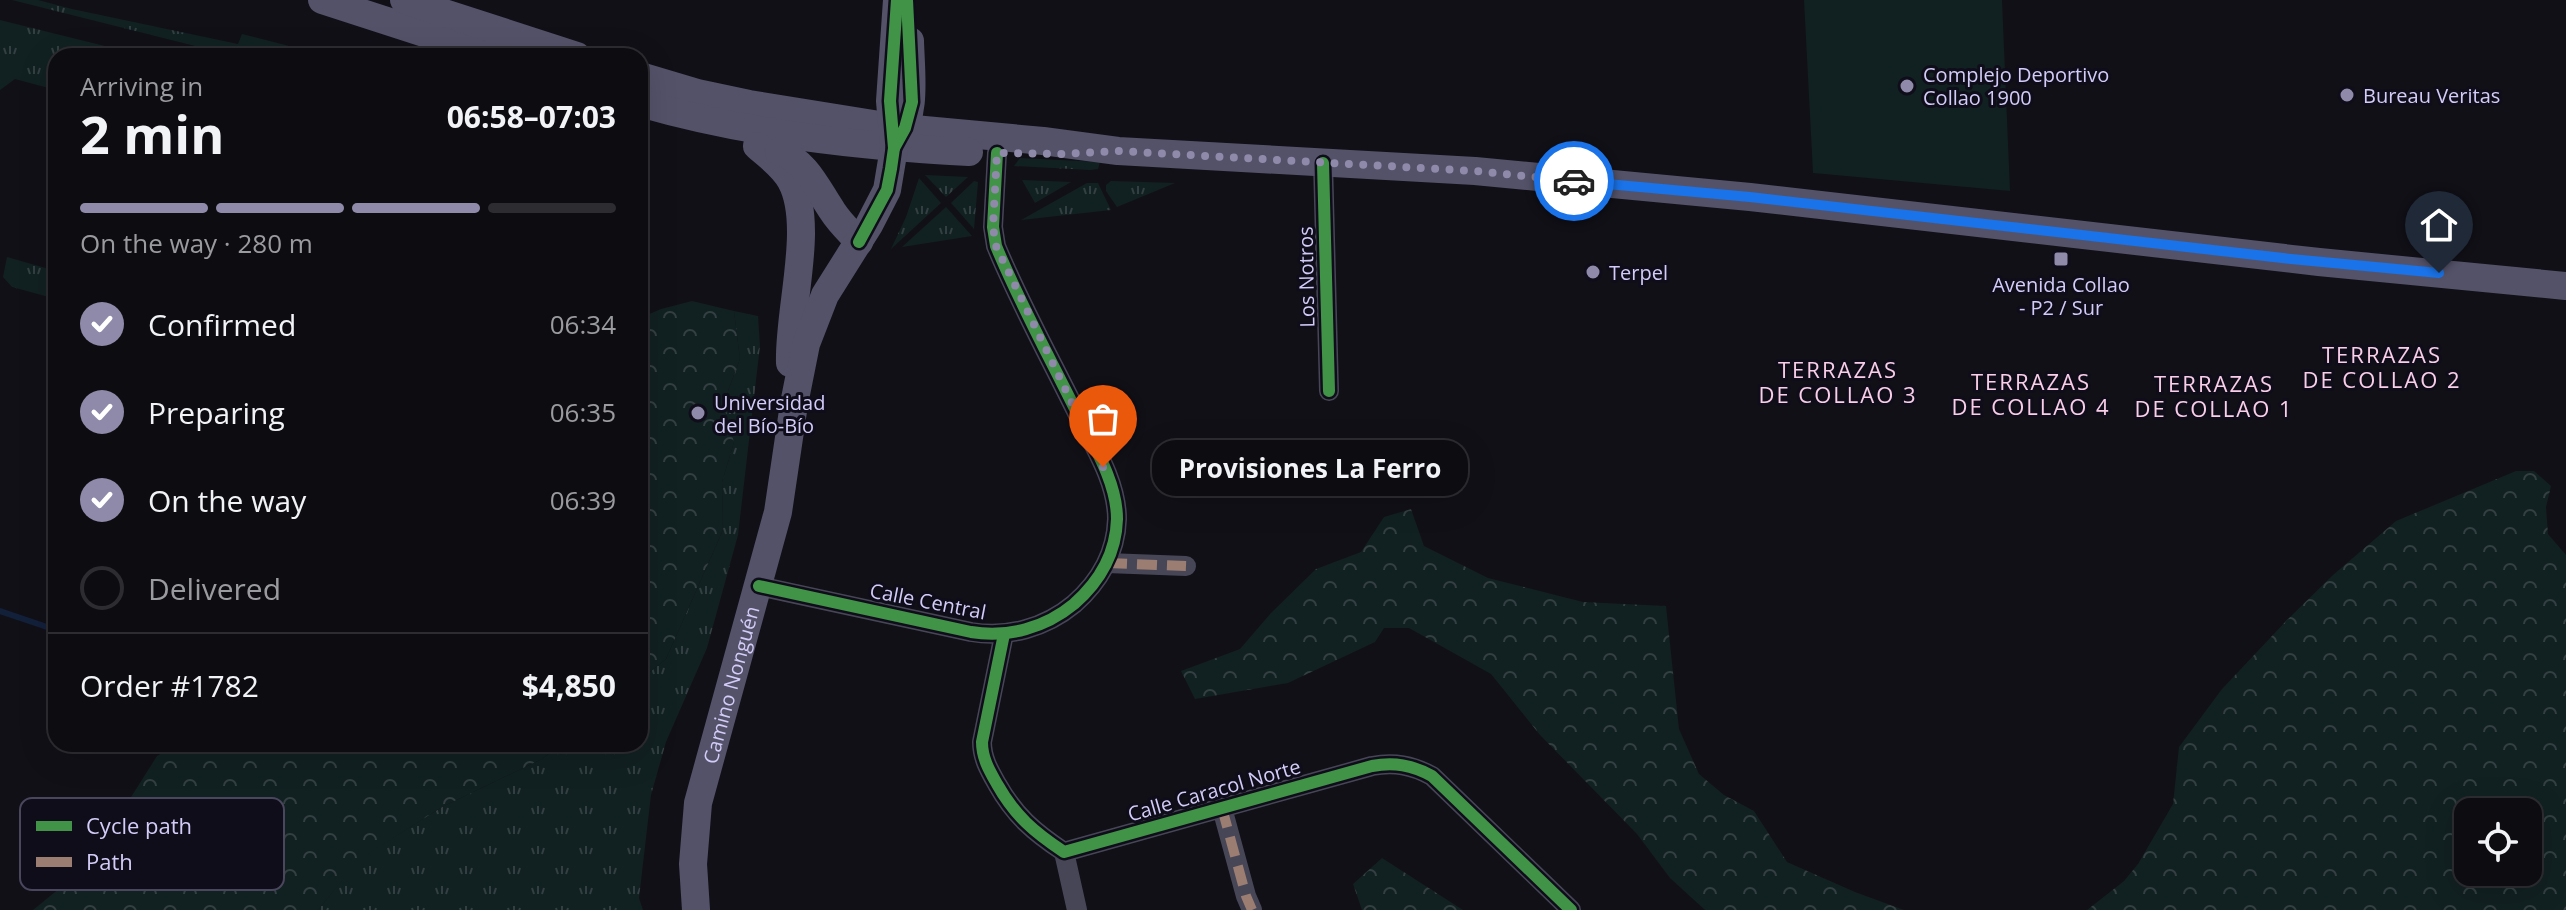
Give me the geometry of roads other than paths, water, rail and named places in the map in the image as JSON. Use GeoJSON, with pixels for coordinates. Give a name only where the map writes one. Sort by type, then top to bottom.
{"type":"FeatureCollection","features":[{"type":"Feature","properties":{"kind":"main road"},"geometry":{"type":"LineString","coordinates":[[322,0],[470,48]]}},
{"type":"Feature","properties":{"kind":"main road"},"geometry":{"type":"LineString","coordinates":[[404,0],[552,48]]}},
{"type":"Feature","properties":{"kind":"main road","name":"Camino Nonguén"},"geometry":{"type":"LineString","coordinates":[[897,0],[890,101],[897,134]]}},
{"type":"Feature","properties":{"kind":"main road","name":"Camino Nonguén"},"geometry":{"type":"LineString","coordinates":[[696,910],[693,864],[698,803],[778,512],[794,404],[811,325],[825,295],[887,190],[897,134],[912,102],[907,0]]}},
{"type":"Feature","properties":{"kind":"main road"},"geometry":{"type":"LineString","coordinates":[[648,78],[697,93],[997,153],[1118,151]]}},
{"type":"Feature","properties":{"kind":"main road"},"geometry":{"type":"LineString","coordinates":[[648,105],[690,118],[764,132],[897,134],[1118,151],[1475,171],[1750,197],[2305,260],[2566,286]]}},
{"type":"Feature","properties":{"kind":"main road"},"geometry":{"type":"LineString","coordinates":[[690,118],[713,131],[792,157],[814,179],[833,212],[859,242]]}},
{"type":"Feature","properties":{"kind":"main road"},"geometry":{"type":"LineString","coordinates":[[757,146],[785,172],[792,182],[800,207],[801,243],[791,324],[794,404]]}},
{"type":"Feature","properties":{"kind":"street","name":"Calle Central"},"geometry":{"type":"LineString","coordinates":[[759,586],[971,632],[1004,634],[1032,628],[1059,615],[1085,593],[1107,563],[1117,520],[1110,483],[996,246],[993,227],[997,153]]}},
{"type":"Feature","properties":{"kind":"street","name":"Los Notros"},"geometry":{"type":"LineString","coordinates":[[1323,163],[1329,391]]}},
{"type":"Feature","properties":{"kind":"street"},"geometry":{"type":"LineString","coordinates":[[1107,563],[1186,566]]}},
{"type":"Feature","properties":{"kind":"street"},"geometry":{"type":"LineString","coordinates":[[1004,634],[982,742],[984,758],[1009,806],[1026,824],[1064,852],[1077,910]]}},
{"type":"Feature","properties":{"kind":"street","name":"Calle Caracol Norte"},"geometry":{"type":"LineString","coordinates":[[1064,852],[1372,766],[1395,763],[1432,776],[1571,910]]}},
{"type":"Feature","properties":{"kind":"street"},"geometry":{"type":"LineString","coordinates":[[1222,808],[1252,910]]}},
{"type":"Feature","properties":{"kind":"waterway"},"geometry":{"type":"LineString","coordinates":[[0,611],[48,627]]}},
{"type":"Feature","properties":{"kind":"place","name":"Complejo Deportivo Collao 1900"},"geometry":{"type":"Point","coordinates":[1907,86]}},
{"type":"Feature","properties":{"kind":"place","name":"Bureau Veritas"},"geometry":{"type":"Point","coordinates":[2347,95]}},
{"type":"Feature","properties":{"kind":"place","name":"Avenida Collao - P2 / Sur"},"geometry":{"type":"Point","coordinates":[2061,259]}},
{"type":"Feature","properties":{"kind":"place","name":"Terpel"},"geometry":{"type":"Point","coordinates":[1593,272]}},
{"type":"Feature","properties":{"kind":"place","name":"Universidad del Bío-Bío"},"geometry":{"type":"Point","coordinates":[698,413]}},
{"type":"Feature","properties":{"kind":"place","name":"Provisiones La Ferro"},"geometry":{"type":"Point","coordinates":[1103,467]}},
{"type":"Feature","properties":{"kind":"district","name":"TERRAZAS DE COLLAO 2"},"geometry":{"type":"Point","coordinates":[2382,366]}},
{"type":"Feature","properties":{"kind":"district","name":"TERRAZAS DE COLLAO 3"},"geometry":{"type":"Point","coordinates":[1838,382]}},
{"type":"Feature","properties":{"kind":"district","name":"TERRAZAS DE COLLAO 4"},"geometry":{"type":"Point","coordinates":[2031,394]}},
{"type":"Feature","properties":{"kind":"district","name":"TERRAZAS DE COLLAO 1"},"geometry":{"type":"Point","coordinates":[2214,396]}}]}
